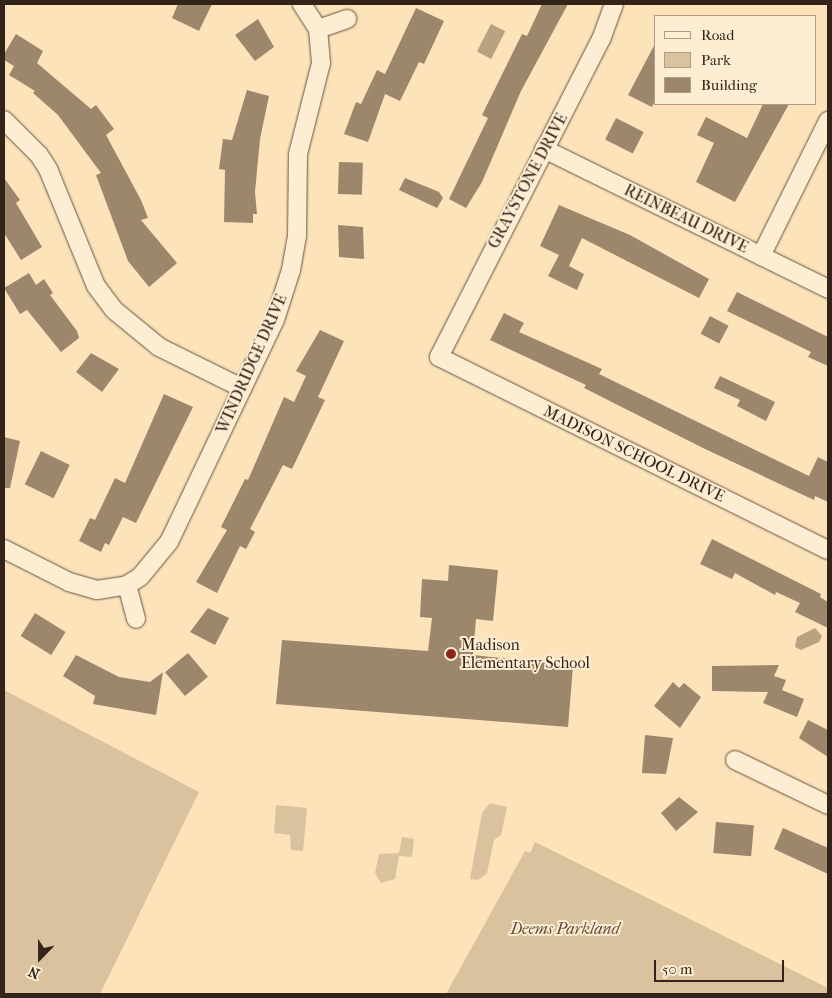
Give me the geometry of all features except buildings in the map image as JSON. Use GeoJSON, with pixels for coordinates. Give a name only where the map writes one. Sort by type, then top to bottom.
{"type":"FeatureCollection","features":[{"type":"Feature","properties":{"kind":"street"},"geometry":{"type":"LineString","coordinates":[[302,4],[318,29],[347,19]]}},
{"type":"Feature","properties":{"kind":"street","name":"GRAYSTONE DRIVE"},"geometry":{"type":"LineString","coordinates":[[439,357],[601,39],[614,4]]}},
{"type":"Feature","properties":{"kind":"street","name":"WINDRIDGE DRIVE"},"geometry":{"type":"LineString","coordinates":[[127,585],[152,568],[162,555],[275,320],[291,270],[296,236],[298,154],[321,63],[318,29]]}},
{"type":"Feature","properties":{"kind":"street"},"geometry":{"type":"LineString","coordinates":[[4,120],[39,155],[48,169],[96,286],[114,310],[159,347],[242,388]]}},
{"type":"Feature","properties":{"kind":"street"},"geometry":{"type":"LineString","coordinates":[[760,256],[828,121]]}},
{"type":"Feature","properties":{"kind":"street","name":"REINBEAU DRIVE"},"geometry":{"type":"LineString","coordinates":[[544,150],[828,289]]}},
{"type":"Feature","properties":{"kind":"street","name":"MADISON SCHOOL DRIVE"},"geometry":{"type":"LineString","coordinates":[[439,357],[828,550]]}},
{"type":"Feature","properties":{"kind":"street"},"geometry":{"type":"LineString","coordinates":[[4,549],[83,587],[105,589],[127,585],[136,619]]}},
{"type":"Feature","properties":{"kind":"street"},"geometry":{"type":"LineString","coordinates":[[735,760],[828,805]]}},
{"type":"Feature","properties":{"kind":"green space"},"geometry":{"type":"Polygon","coordinates":[[[4,690],[199,792],[100,994],[4,994],[4,690]]]}},
{"type":"Feature","properties":{"kind":"green space"},"geometry":{"type":"Polygon","coordinates":[[[490,803],[507,807],[501,835],[494,840],[487,873],[478,880],[470,879],[482,813],[490,803]]]}},
{"type":"Feature","properties":{"kind":"green space"},"geometry":{"type":"Polygon","coordinates":[[[276,805],[307,808],[303,851],[291,850],[290,835],[274,833],[276,805]]]}},
{"type":"Feature","properties":{"kind":"green space"},"geometry":{"type":"Polygon","coordinates":[[[402,837],[414,839],[412,857],[399,856],[395,879],[381,883],[375,873],[379,854],[399,853],[402,837]]]}},
{"type":"Feature","properties":{"kind":"green space","name":"Deems Parkland"},"geometry":{"type":"Polygon","coordinates":[[[535,842],[828,988],[828,994],[446,994],[525,851],[530,853],[535,842]]]}},
{"type":"Feature","properties":{"kind":"shaded area"},"geometry":{"type":"Polygon","coordinates":[[[491,24],[505,31],[491,59],[477,52],[491,24]]]}},
{"type":"Feature","properties":{"kind":"shaded area"},"geometry":{"type":"Polygon","coordinates":[[[815,628],[822,636],[819,642],[801,650],[795,647],[797,637],[815,628]]]}},
{"type":"Feature","properties":{"kind":"place","name":"Madison Elementary School"},"geometry":{"type":"Point","coordinates":[451,654]}}]}
